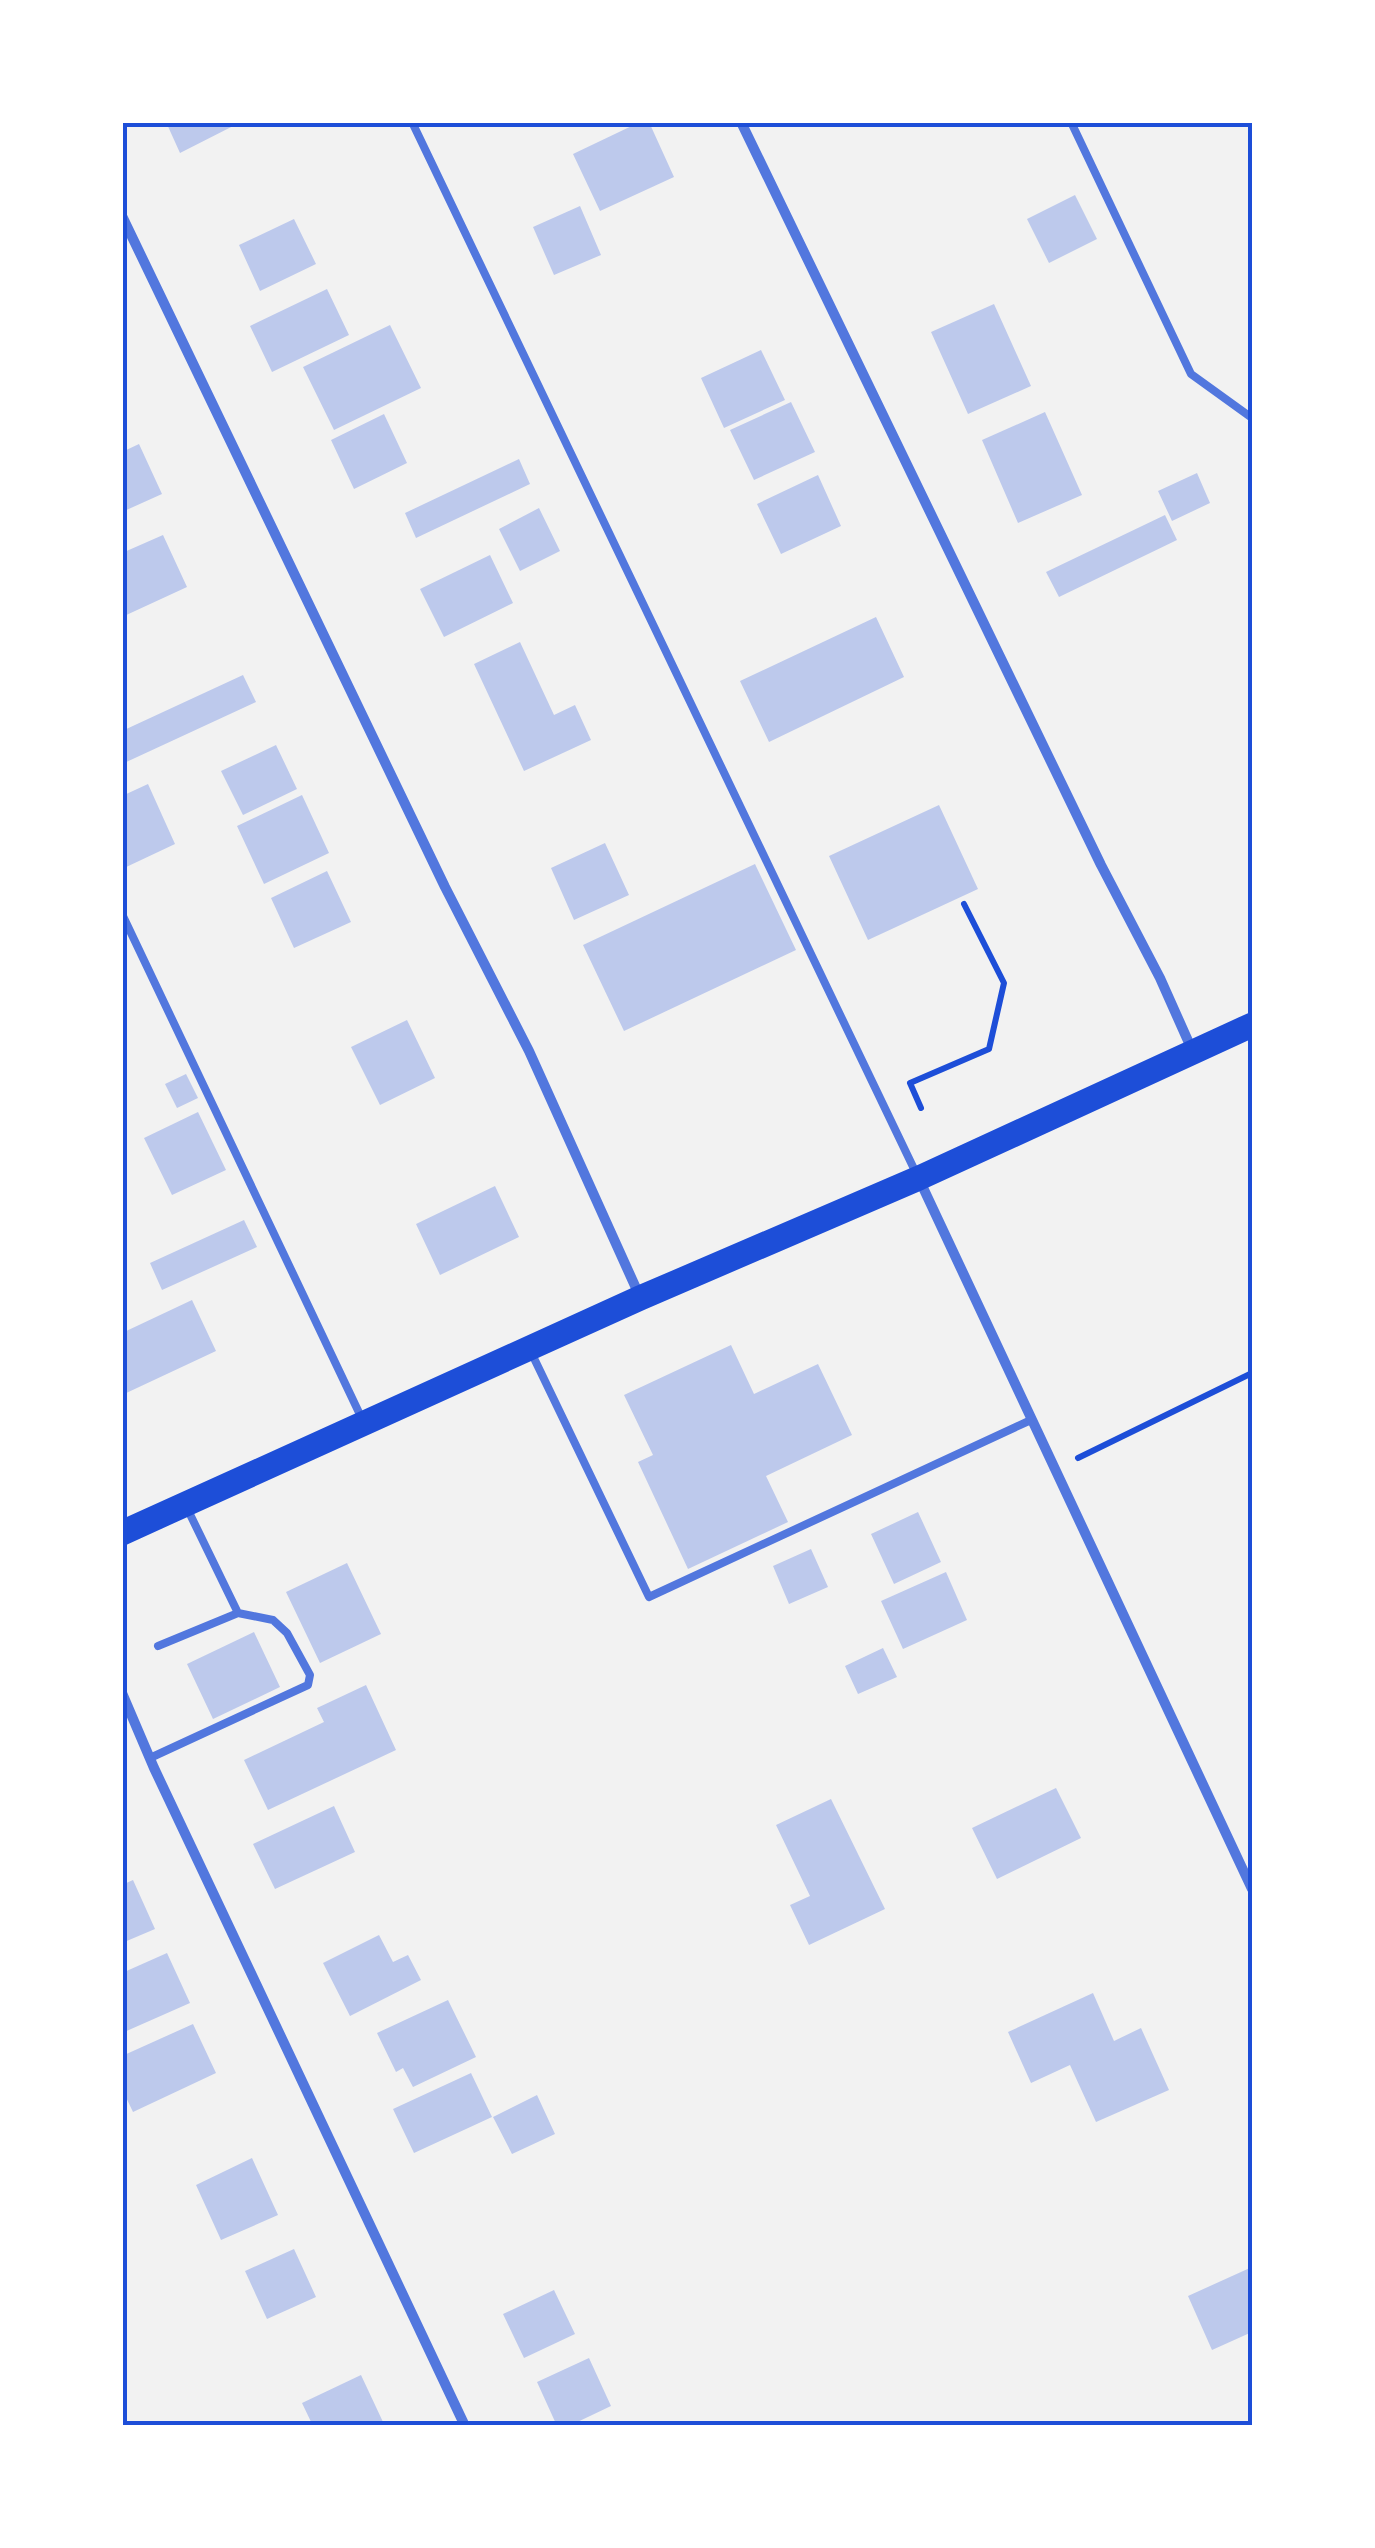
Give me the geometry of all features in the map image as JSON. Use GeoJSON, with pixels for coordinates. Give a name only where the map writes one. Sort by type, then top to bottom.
{"type":"FeatureCollection","features":[{"type":"Feature","properties":{"kind":"main road"},"geometry":{"type":"LineString","coordinates":[[122,1533],[640,1298],[919,1178],[1252,1025]]}},
{"type":"Feature","properties":{"kind":"street"},"geometry":{"type":"LineString","coordinates":[[741,122],[1101,865],[1160,978],[1193,1053]]}},
{"type":"Feature","properties":{"kind":"street"},"geometry":{"type":"LineString","coordinates":[[122,216],[445,887],[529,1051],[640,1298]]}},
{"type":"Feature","properties":{"kind":"street"},"geometry":{"type":"LineString","coordinates":[[919,1178],[1252,1889]]}},
{"type":"Feature","properties":{"kind":"street"},"geometry":{"type":"LineString","coordinates":[[122,1693],[466,2426]]}},
{"type":"Feature","properties":{"kind":"lane"},"geometry":{"type":"LineString","coordinates":[[412,122],[919,1178]]}},
{"type":"Feature","properties":{"kind":"lane"},"geometry":{"type":"LineString","coordinates":[[1071,122],[1191,374],[1252,418]]}},
{"type":"Feature","properties":{"kind":"lane"},"geometry":{"type":"LineString","coordinates":[[122,914],[364,1422]]}},
{"type":"Feature","properties":{"kind":"lane"},"geometry":{"type":"LineString","coordinates":[[528,1348],[649,1597],[1031,1420]]}},
{"type":"Feature","properties":{"kind":"lane"},"geometry":{"type":"LineString","coordinates":[[185,1504],[238,1613]]}},
{"type":"Feature","properties":{"kind":"lane"},"geometry":{"type":"LineString","coordinates":[[150,1758],[308,1685],[310,1675],[287,1633],[273,1620],[238,1613],[158,1646]]}},
{"type":"Feature","properties":{"kind":"path"},"geometry":{"type":"LineString","coordinates":[[921,1108],[910,1084],[990,1049],[1004,982],[964,904]]}},
{"type":"Feature","properties":{"kind":"path"},"geometry":{"type":"LineString","coordinates":[[1055,1469],[1252,1373]]}},
{"type":"Feature","properties":{"kind":"building"},"geometry":{"type":"Polygon","coordinates":[[[166,122],[241,122],[180,153],[166,122]]]}},
{"type":"Feature","properties":{"kind":"building"},"geometry":{"type":"Polygon","coordinates":[[[640,122],[649,122],[674,177],[600,211],[573,154],[640,122]]]}},
{"type":"Feature","properties":{"kind":"building"},"geometry":{"type":"Polygon","coordinates":[[[1075,195],[1097,239],[1049,263],[1027,219],[1075,195]]]}},
{"type":"Feature","properties":{"kind":"building"},"geometry":{"type":"Polygon","coordinates":[[[580,206],[601,255],[554,275],[533,227],[580,206]]]}},
{"type":"Feature","properties":{"kind":"building"},"geometry":{"type":"Polygon","coordinates":[[[294,219],[316,264],[260,291],[239,245],[294,219]]]}},
{"type":"Feature","properties":{"kind":"building"},"geometry":{"type":"Polygon","coordinates":[[[327,289],[349,335],[272,372],[250,326],[327,289]]]}},
{"type":"Feature","properties":{"kind":"building"},"geometry":{"type":"Polygon","coordinates":[[[994,304],[1031,386],[968,414],[931,332],[994,304]]]}},
{"type":"Feature","properties":{"kind":"building"},"geometry":{"type":"Polygon","coordinates":[[[390,325],[421,388],[334,430],[303,367],[390,325]]]}},
{"type":"Feature","properties":{"kind":"building"},"geometry":{"type":"Polygon","coordinates":[[[761,350],[785,400],[724,428],[701,378],[761,350]]]}},
{"type":"Feature","properties":{"kind":"building"},"geometry":{"type":"Polygon","coordinates":[[[791,402],[815,452],[754,480],[730,430],[791,402]]]}},
{"type":"Feature","properties":{"kind":"building"},"geometry":{"type":"Polygon","coordinates":[[[1045,412],[1082,495],[1018,523],[982,440],[1045,412]]]}},
{"type":"Feature","properties":{"kind":"building"},"geometry":{"type":"Polygon","coordinates":[[[384,414],[407,463],[354,489],[331,440],[384,414]]]}},
{"type":"Feature","properties":{"kind":"building"},"geometry":{"type":"Polygon","coordinates":[[[139,444],[162,494],[122,512],[122,452],[139,444]]]}},
{"type":"Feature","properties":{"kind":"building"},"geometry":{"type":"Polygon","coordinates":[[[519,459],[530,484],[416,538],[405,513],[519,459]]]}},
{"type":"Feature","properties":{"kind":"building"},"geometry":{"type":"Polygon","coordinates":[[[1197,473],[1210,503],[1172,521],[1158,491],[1197,473]]]}},
{"type":"Feature","properties":{"kind":"building"},"geometry":{"type":"Polygon","coordinates":[[[818,475],[841,526],[781,554],[757,504],[818,475]]]}},
{"type":"Feature","properties":{"kind":"building"},"geometry":{"type":"Polygon","coordinates":[[[539,508],[560,551],[520,571],[499,529],[539,508]]]}},
{"type":"Feature","properties":{"kind":"building"},"geometry":{"type":"Polygon","coordinates":[[[1165,515],[1177,540],[1059,597],[1046,572],[1165,515]]]}},
{"type":"Feature","properties":{"kind":"building"},"geometry":{"type":"Polygon","coordinates":[[[163,535],[187,587],[122,617],[122,553],[163,535]]]}},
{"type":"Feature","properties":{"kind":"building"},"geometry":{"type":"Polygon","coordinates":[[[490,555],[513,603],[444,637],[420,589],[490,555]]]}},
{"type":"Feature","properties":{"kind":"building"},"geometry":{"type":"Polygon","coordinates":[[[876,617],[904,677],[769,742],[740,681],[876,617]]]}},
{"type":"Feature","properties":{"kind":"building"},"geometry":{"type":"Polygon","coordinates":[[[520,642],[554,715],[575,705],[591,740],[524,771],[474,664],[520,642]]]}},
{"type":"Feature","properties":{"kind":"building"},"geometry":{"type":"Polygon","coordinates":[[[243,675],[256,702],[122,764],[122,731],[243,675]]]}},
{"type":"Feature","properties":{"kind":"building"},"geometry":{"type":"Polygon","coordinates":[[[276,745],[297,789],[243,815],[221,771],[276,745]]]}},
{"type":"Feature","properties":{"kind":"building"},"geometry":{"type":"Polygon","coordinates":[[[148,784],[175,844],[122,869],[122,796],[148,784]]]}},
{"type":"Feature","properties":{"kind":"building"},"geometry":{"type":"Polygon","coordinates":[[[302,795],[329,853],[264,884],[237,826],[302,795]]]}},
{"type":"Feature","properties":{"kind":"building"},"geometry":{"type":"Polygon","coordinates":[[[939,805],[978,889],[868,940],[829,856],[939,805]]]}},
{"type":"Feature","properties":{"kind":"building"},"geometry":{"type":"Polygon","coordinates":[[[605,843],[629,895],[574,920],[551,868],[605,843]]]}},
{"type":"Feature","properties":{"kind":"building"},"geometry":{"type":"Polygon","coordinates":[[[755,864],[796,950],[624,1031],[583,945],[755,864]]]}},
{"type":"Feature","properties":{"kind":"building"},"geometry":{"type":"Polygon","coordinates":[[[327,871],[351,922],[294,948],[271,898],[327,871]]]}},
{"type":"Feature","properties":{"kind":"building"},"geometry":{"type":"Polygon","coordinates":[[[407,1020],[435,1078],[380,1105],[351,1047],[407,1020]]]}},
{"type":"Feature","properties":{"kind":"building"},"geometry":{"type":"Polygon","coordinates":[[[186,1074],[198,1098],[177,1108],[165,1084],[186,1074]]]}},
{"type":"Feature","properties":{"kind":"building"},"geometry":{"type":"Polygon","coordinates":[[[198,1112],[226,1170],[172,1195],[144,1138],[198,1112]]]}},
{"type":"Feature","properties":{"kind":"building"},"geometry":{"type":"Polygon","coordinates":[[[495,1186],[519,1237],[440,1275],[416,1224],[495,1186]]]}},
{"type":"Feature","properties":{"kind":"building"},"geometry":{"type":"Polygon","coordinates":[[[244,1220],[257,1247],[162,1290],[150,1263],[244,1220]]]}},
{"type":"Feature","properties":{"kind":"building"},"geometry":{"type":"Polygon","coordinates":[[[192,1300],[216,1351],[122,1395],[122,1333],[192,1300]]]}},
{"type":"Feature","properties":{"kind":"building"},"geometry":{"type":"Polygon","coordinates":[[[731,1345],[754,1394],[818,1364],[852,1435],[766,1476],[788,1522],[688,1569],[638,1462],[653,1455],[624,1395],[731,1345]]]}},
{"type":"Feature","properties":{"kind":"building"},"geometry":{"type":"Polygon","coordinates":[[[918,1512],[941,1562],[894,1584],[871,1534],[918,1512]]]}},
{"type":"Feature","properties":{"kind":"building"},"geometry":{"type":"Polygon","coordinates":[[[811,1549],[828,1587],[789,1604],[773,1566],[811,1549]]]}},
{"type":"Feature","properties":{"kind":"building"},"geometry":{"type":"Polygon","coordinates":[[[347,1563],[381,1634],[320,1663],[286,1592],[347,1563]]]}},
{"type":"Feature","properties":{"kind":"building"},"geometry":{"type":"Polygon","coordinates":[[[946,1572],[967,1620],[903,1649],[881,1601],[946,1572]]]}},
{"type":"Feature","properties":{"kind":"building"},"geometry":{"type":"Polygon","coordinates":[[[254,1632],[280,1687],[213,1719],[187,1664],[254,1632]]]}},
{"type":"Feature","properties":{"kind":"building"},"geometry":{"type":"Polygon","coordinates":[[[883,1648],[897,1677],[858,1694],[845,1666],[883,1648]]]}},
{"type":"Feature","properties":{"kind":"building"},"geometry":{"type":"Polygon","coordinates":[[[366,1685],[396,1750],[268,1810],[244,1760],[324,1722],[317,1708],[366,1685]]]}},
{"type":"Feature","properties":{"kind":"building"},"geometry":{"type":"Polygon","coordinates":[[[1056,1788],[1081,1838],[997,1879],[972,1828],[1056,1788]]]}},
{"type":"Feature","properties":{"kind":"building"},"geometry":{"type":"Polygon","coordinates":[[[831,1799],[885,1909],[809,1945],[790,1905],[810,1896],[776,1825],[831,1799]]]}},
{"type":"Feature","properties":{"kind":"building"},"geometry":{"type":"Polygon","coordinates":[[[334,1806],[355,1852],[275,1889],[253,1844],[334,1806]]]}},
{"type":"Feature","properties":{"kind":"building"},"geometry":{"type":"Polygon","coordinates":[[[133,1880],[155,1929],[122,1943],[122,1885],[133,1880]]]}},
{"type":"Feature","properties":{"kind":"building"},"geometry":{"type":"Polygon","coordinates":[[[379,1935],[393,1962],[408,1955],[421,1980],[350,2016],[323,1963],[379,1935]]]}},
{"type":"Feature","properties":{"kind":"building"},"geometry":{"type":"Polygon","coordinates":[[[167,1953],[190,2003],[122,2033],[122,1973],[167,1953]]]}},
{"type":"Feature","properties":{"kind":"building"},"geometry":{"type":"Polygon","coordinates":[[[1093,1993],[1114,2041],[1141,2028],[1169,2090],[1096,2122],[1070,2065],[1031,2083],[1008,2032],[1093,1993]]]}},
{"type":"Feature","properties":{"kind":"building"},"geometry":{"type":"Polygon","coordinates":[[[448,2000],[476,2057],[413,2087],[403,2068],[396,2072],[377,2033],[448,2000]]]}},
{"type":"Feature","properties":{"kind":"building"},"geometry":{"type":"Polygon","coordinates":[[[193,2024],[216,2073],[133,2112],[122,2089],[122,2056],[193,2024]]]}},
{"type":"Feature","properties":{"kind":"building"},"geometry":{"type":"Polygon","coordinates":[[[471,2073],[492,2117],[414,2153],[393,2109],[471,2073]]]}},
{"type":"Feature","properties":{"kind":"building"},"geometry":{"type":"Polygon","coordinates":[[[537,2095],[555,2134],[512,2154],[493,2117],[537,2095]]]}},
{"type":"Feature","properties":{"kind":"building"},"geometry":{"type":"Polygon","coordinates":[[[252,2158],[278,2215],[221,2240],[196,2185],[252,2158]]]}},
{"type":"Feature","properties":{"kind":"building"},"geometry":{"type":"Polygon","coordinates":[[[294,2249],[316,2297],[267,2319],[245,2271],[294,2249]]]}},
{"type":"Feature","properties":{"kind":"building"},"geometry":{"type":"Polygon","coordinates":[[[1252,2267],[1252,2332],[1212,2350],[1188,2296],[1252,2267]]]}},
{"type":"Feature","properties":{"kind":"building"},"geometry":{"type":"Polygon","coordinates":[[[554,2290],[575,2334],[524,2358],[503,2314],[554,2290]]]}},
{"type":"Feature","properties":{"kind":"building"},"geometry":{"type":"Polygon","coordinates":[[[589,2358],[611,2406],[569,2426],[557,2426],[537,2382],[589,2358]]]}},
{"type":"Feature","properties":{"kind":"building"},"geometry":{"type":"Polygon","coordinates":[[[361,2375],[383,2422],[377,2426],[313,2426],[302,2403],[361,2375]]]}}]}
